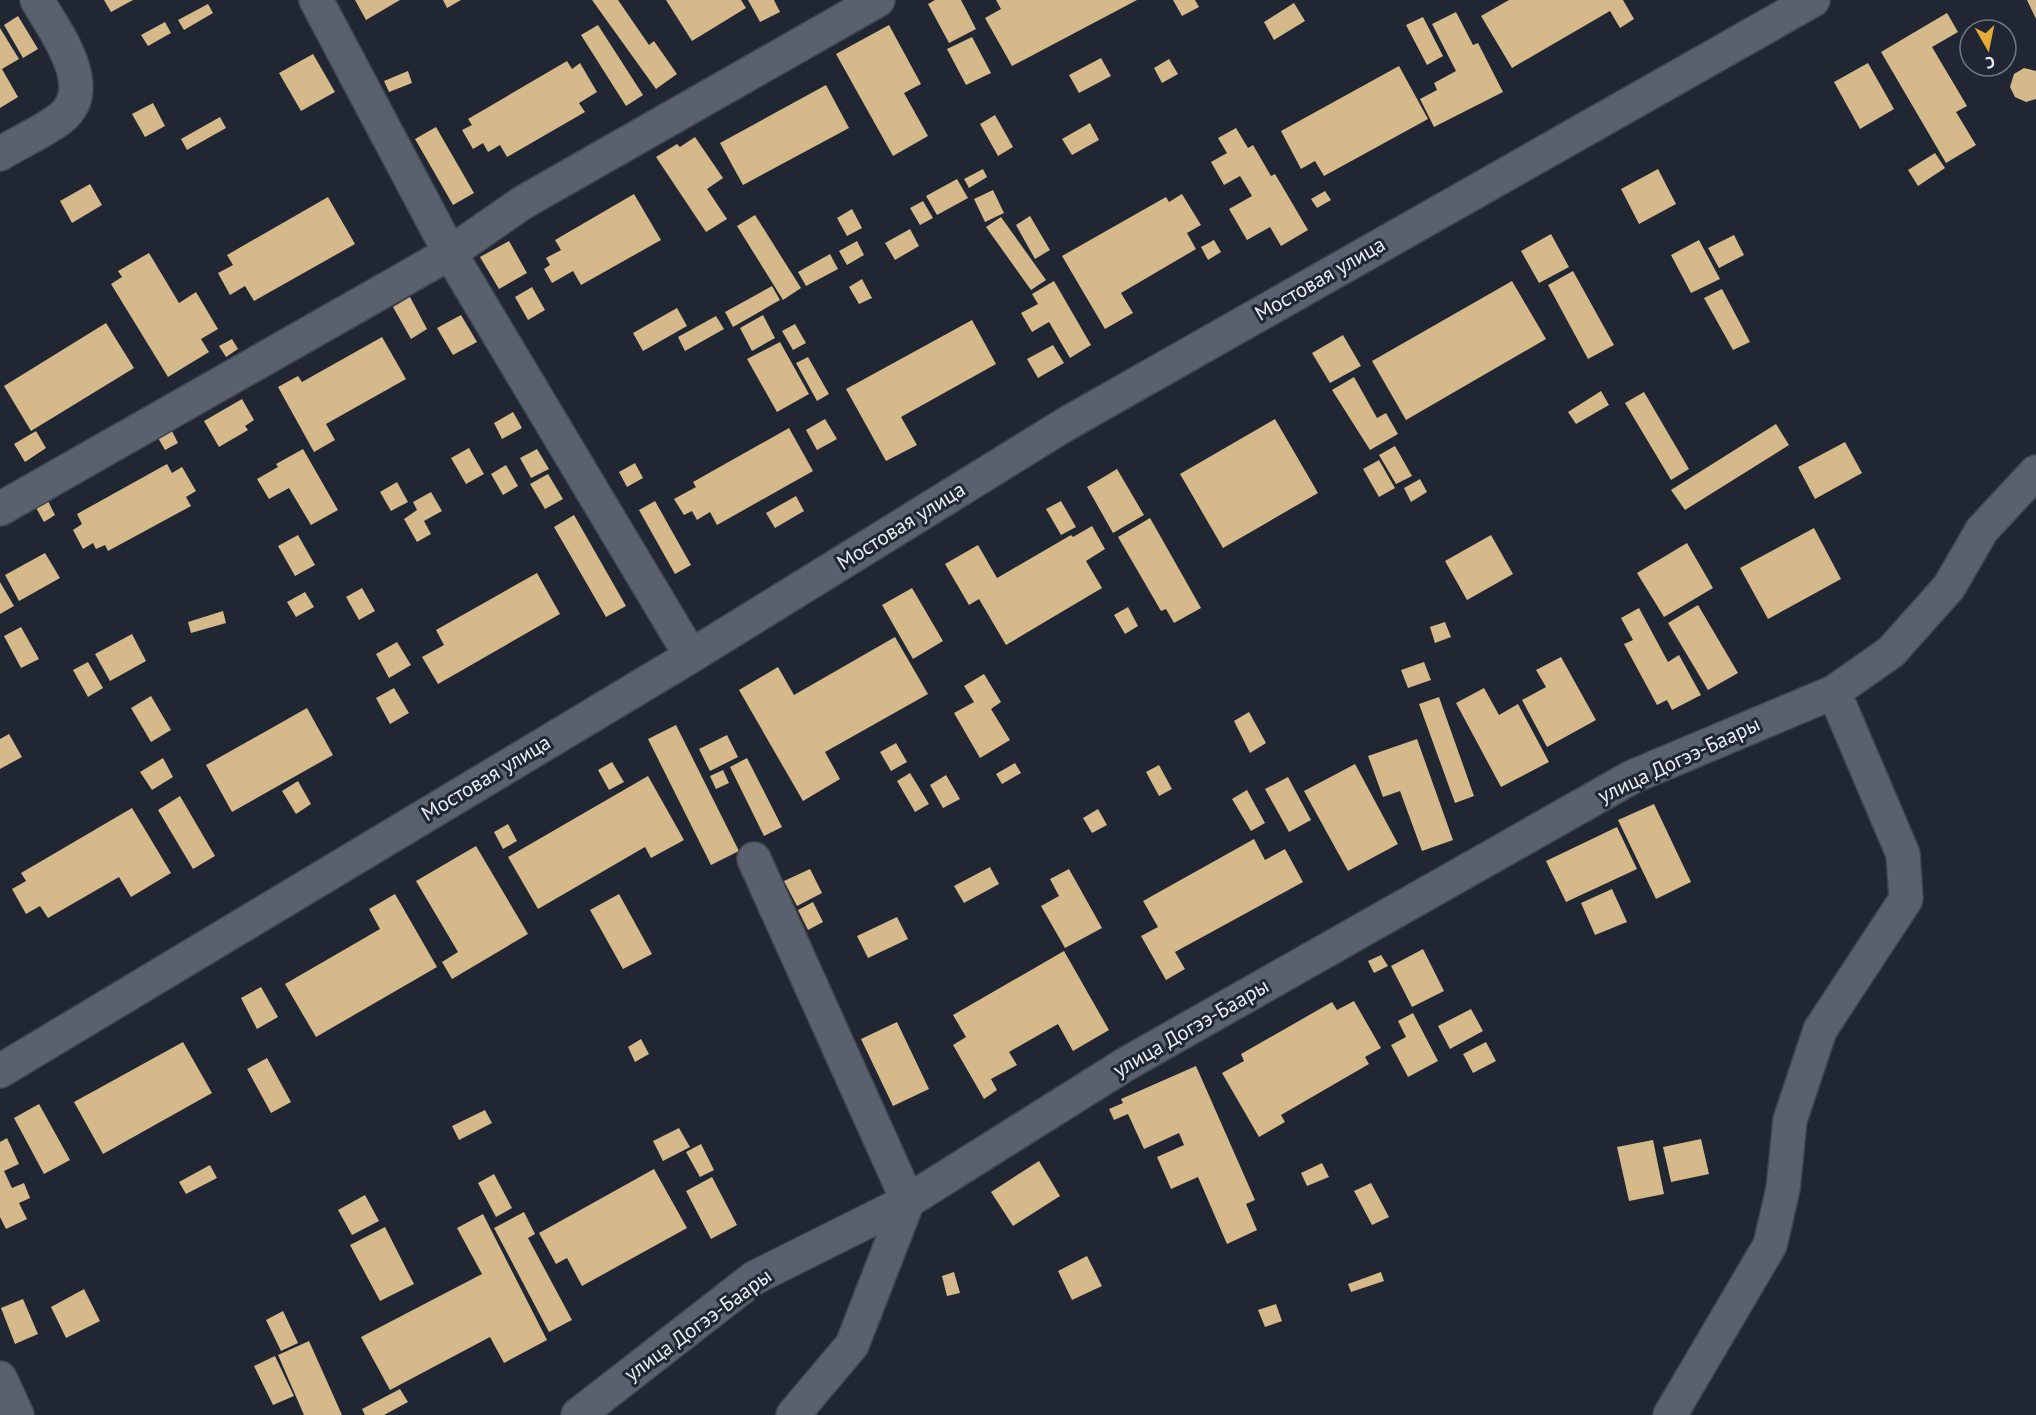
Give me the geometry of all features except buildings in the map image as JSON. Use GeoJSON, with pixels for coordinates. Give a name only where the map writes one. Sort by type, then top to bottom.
{"type":"FeatureCollection","features":[{"type":"Feature","properties":{"kind":"street"},"geometry":{"type":"LineString","coordinates":[[0,154],[62,117],[74,99],[75,80],[69,57],[37,0]]}},
{"type":"Feature","properties":{"kind":"street"},"geometry":{"type":"LineString","coordinates":[[316,0],[450,253],[691,656]]}},
{"type":"Feature","properties":{"kind":"street"},"geometry":{"type":"LineString","coordinates":[[0,509],[450,253],[522,203],[878,0]]}},
{"type":"Feature","properties":{"kind":"street","name":"Мостовая улица"},"geometry":{"type":"LineString","coordinates":[[0,1071],[691,656],[1066,424],[1813,0]]}},
{"type":"Feature","properties":{"kind":"street","name":"улица Догээ-Баары"},"geometry":{"type":"LineString","coordinates":[[578,1415],[754,1278],[908,1201],[1126,1064],[1632,777],[1834,692],[1891,652],[1949,587],[1982,530],[2036,472]]}},
{"type":"Feature","properties":{"kind":"street"},"geometry":{"type":"LineString","coordinates":[[1670,1415],[1770,1245],[1783,1189],[1790,1120],[1820,1030],[1905,899],[1903,854],[1834,692]]}},
{"type":"Feature","properties":{"kind":"street"},"geometry":{"type":"LineString","coordinates":[[754,859],[908,1201],[852,1345],[793,1415]]}},
{"type":"Feature","properties":{"kind":"street"},"geometry":{"type":"LineString","coordinates":[[0,1378],[17,1415]]}}]}
